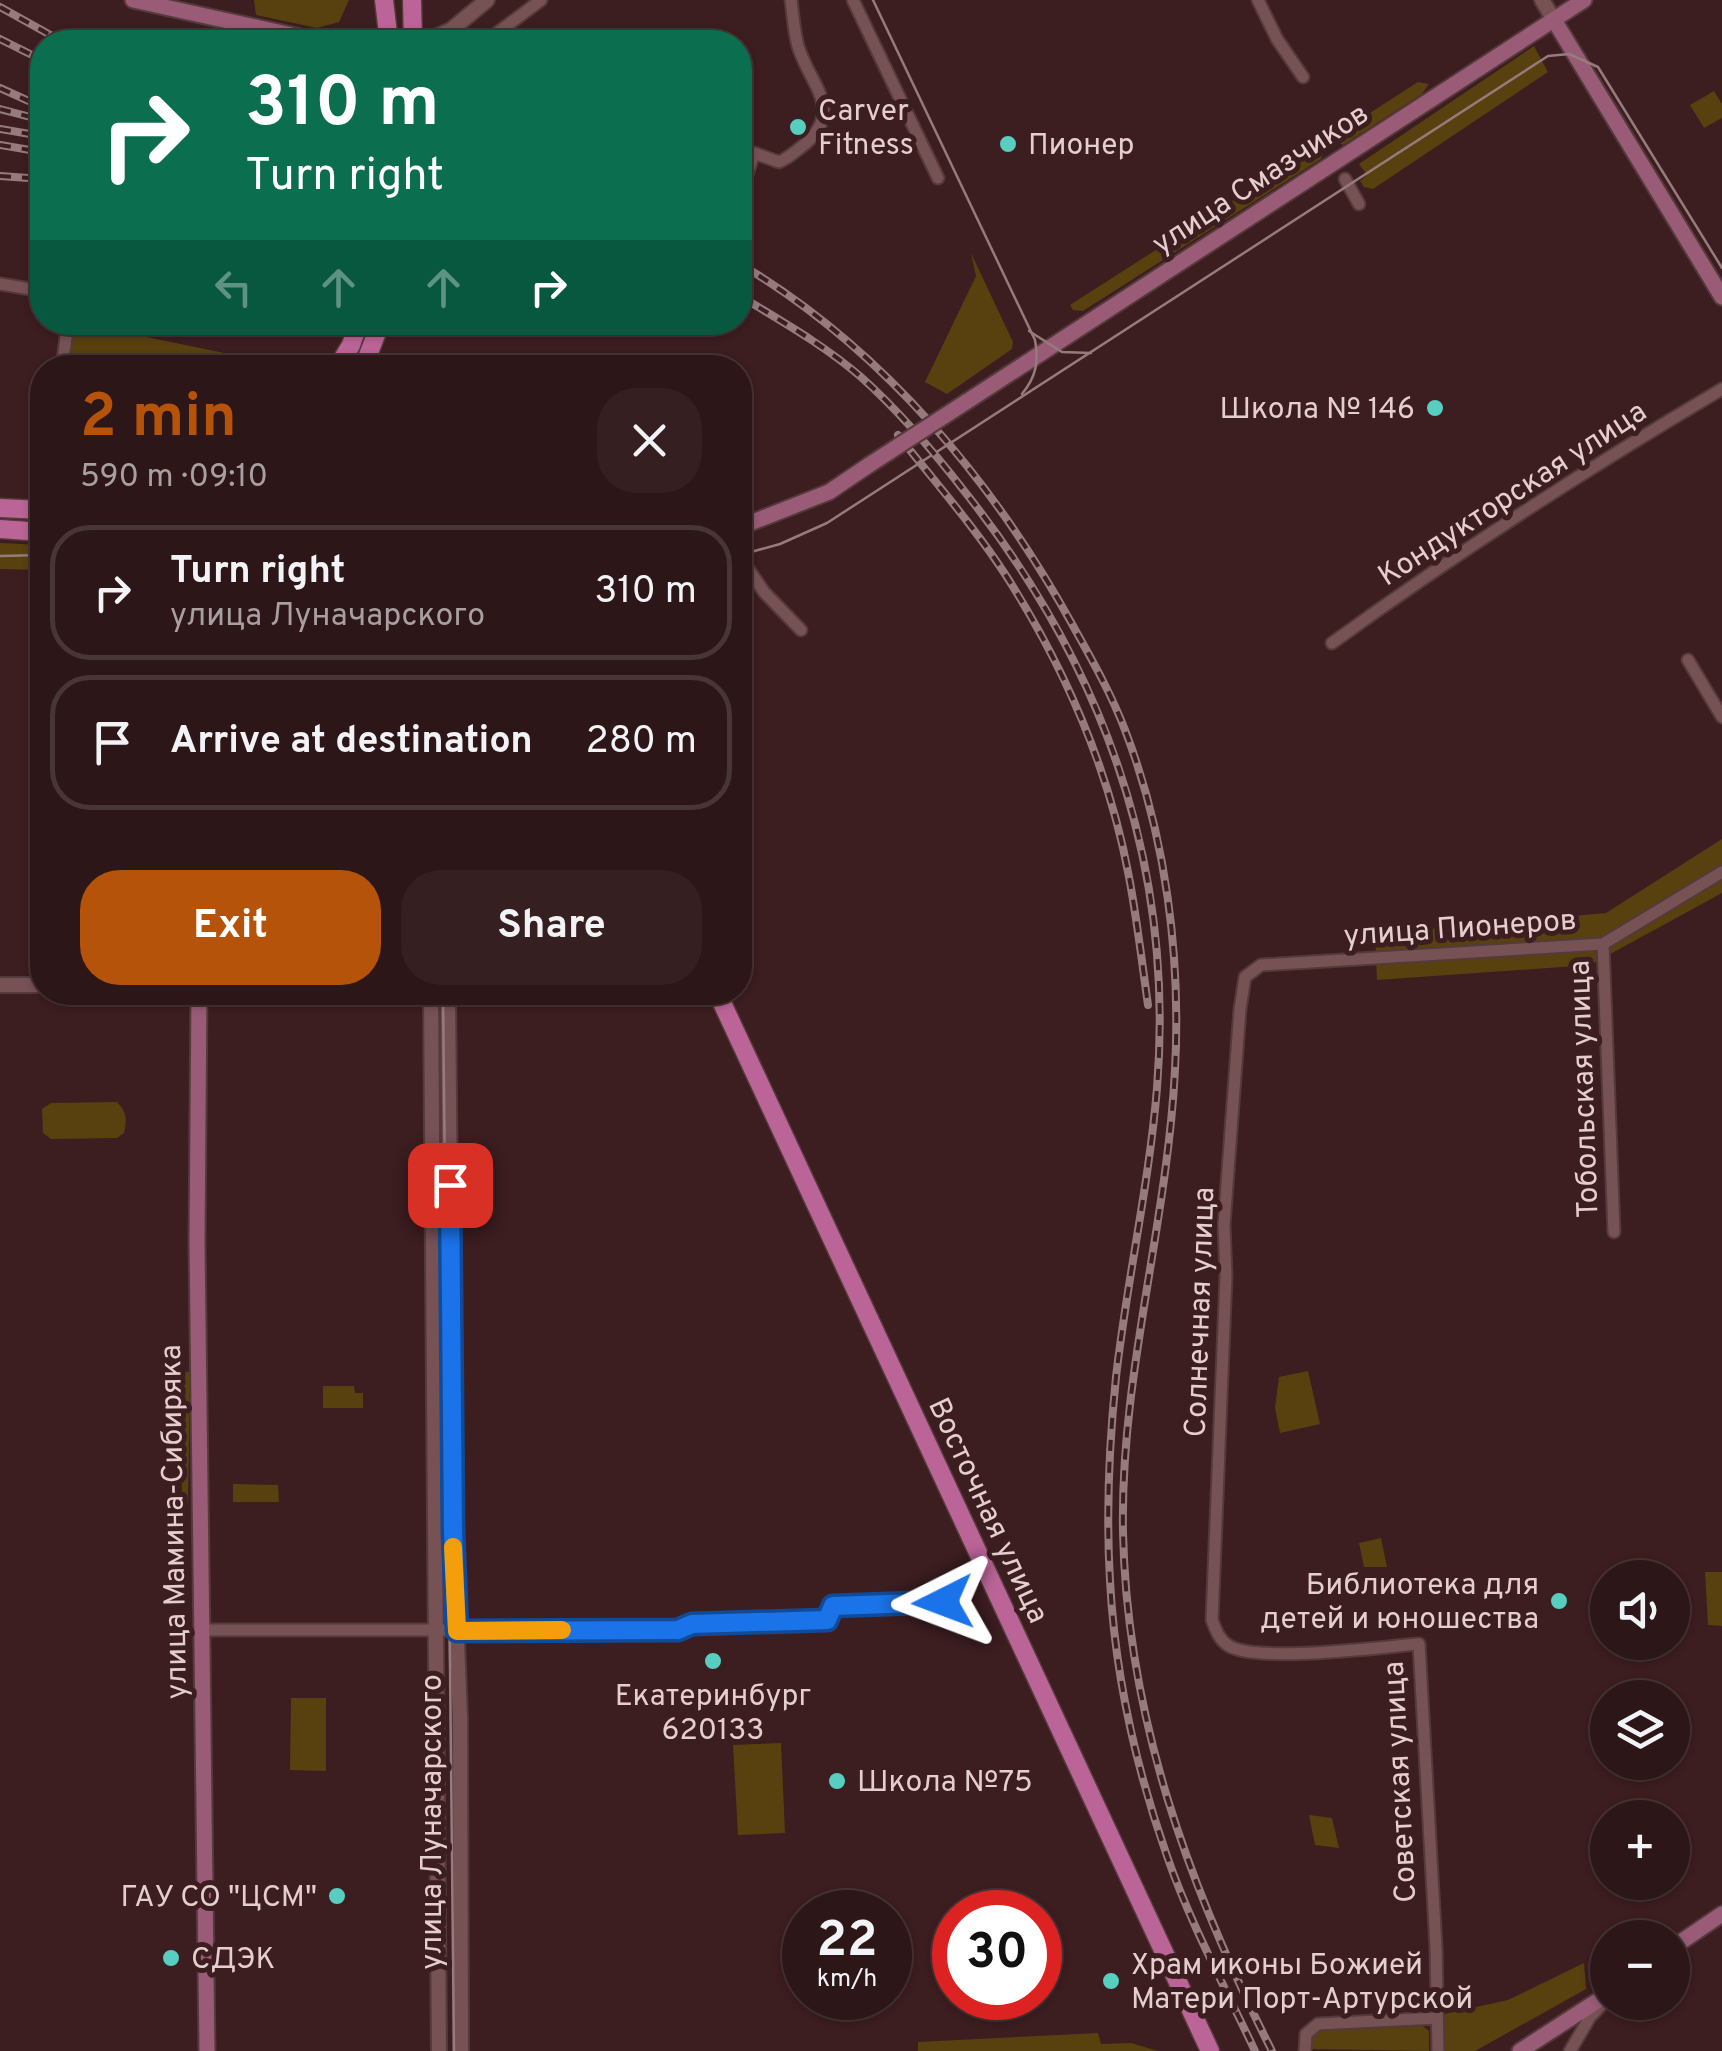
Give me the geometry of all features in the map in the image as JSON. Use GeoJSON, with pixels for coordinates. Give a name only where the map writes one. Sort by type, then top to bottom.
{"type":"FeatureCollection","features":[{"type":"Feature","properties":{"kind":"main road"},"geometry":{"type":"LineString","coordinates":[[133,0],[269,30]]}},
{"type":"Feature","properties":{"kind":"main road"},"geometry":{"type":"LineString","coordinates":[[384,0],[387,30]]}},
{"type":"Feature","properties":{"kind":"main road"},"geometry":{"type":"LineString","coordinates":[[412,0],[413,30]]}},
{"type":"Feature","properties":{"kind":"main road","name":"улица Смазчиков"},"geometry":{"type":"LineString","coordinates":[[752,522],[829,492],[1584,0]]}},
{"type":"Feature","properties":{"kind":"main road"},"geometry":{"type":"LineString","coordinates":[[1554,20],[1722,297]]}},
{"type":"Feature","properties":{"kind":"main road"},"geometry":{"type":"LineString","coordinates":[[0,508],[30,509]]}},
{"type":"Feature","properties":{"kind":"main road"},"geometry":{"type":"LineString","coordinates":[[0,530],[30,531]]}},
{"type":"Feature","properties":{"kind":"main road","name":"улица Мамина-Сибиряка"},"geometry":{"type":"LineString","coordinates":[[199,1005],[196,1243],[207,2051]]}},
{"type":"Feature","properties":{"kind":"main road","name":"Восточная улица"},"geometry":{"type":"LineString","coordinates":[[723,1005],[1210,2051]]}},
{"type":"Feature","properties":{"kind":"main road"},"geometry":{"type":"LineString","coordinates":[[1690,1936],[1722,1914]]}},
{"type":"Feature","properties":{"kind":"main road"},"geometry":{"type":"LineString","coordinates":[[1520,2051],[1590,2007]]}},
{"type":"Feature","properties":{"kind":"street"},"geometry":{"type":"LineString","coordinates":[[451,30],[488,0]]}},
{"type":"Feature","properties":{"kind":"street"},"geometry":{"type":"LineString","coordinates":[[501,30],[541,0]]}},
{"type":"Feature","properties":{"kind":"street"},"geometry":{"type":"LineString","coordinates":[[752,160],[754,154],[779,162],[789,158],[822,124],[822,97],[799,49],[790,0]]}},
{"type":"Feature","properties":{"kind":"street"},"geometry":{"type":"LineString","coordinates":[[853,0],[938,178]]}},
{"type":"Feature","properties":{"kind":"street"},"geometry":{"type":"LineString","coordinates":[[1258,0],[1277,39],[1304,77]]}},
{"type":"Feature","properties":{"kind":"street"},"geometry":{"type":"LineString","coordinates":[[1542,0],[1554,20]]}},
{"type":"Feature","properties":{"kind":"street"},"geometry":{"type":"LineString","coordinates":[[1345,180],[1359,204]]}},
{"type":"Feature","properties":{"kind":"street"},"geometry":{"type":"LineString","coordinates":[[0,284],[30,289]]}},
{"type":"Feature","properties":{"kind":"street","name":"Кондукторская улица"},"geometry":{"type":"LineString","coordinates":[[1332,643],[1482,537],[1722,388]]}},
{"type":"Feature","properties":{"kind":"street"},"geometry":{"type":"LineString","coordinates":[[752,574],[801,630]]}},
{"type":"Feature","properties":{"kind":"street"},"geometry":{"type":"LineString","coordinates":[[1688,660],[1722,717]]}},
{"type":"Feature","properties":{"kind":"street","name":"улица Пионеров"},"geometry":{"type":"LineString","coordinates":[[1246,978],[1261,965],[1602,944],[1722,872]]}},
{"type":"Feature","properties":{"kind":"street","name":"Тобольская улица"},"geometry":{"type":"LineString","coordinates":[[1602,944],[1614,1232]]}},
{"type":"Feature","properties":{"kind":"street","name":"Солнечная улица"},"geometry":{"type":"LineString","coordinates":[[1227,1645],[1212,1620],[1226,1276],[1224,1225],[1240,1009],[1246,978]]}},
{"type":"Feature","properties":{"kind":"street"},"geometry":{"type":"LineString","coordinates":[[0,985],[30,985]]}},
{"type":"Feature","properties":{"kind":"street","name":"улица Луначарского"},"geometry":{"type":"LineString","coordinates":[[431,1005],[439,2051]]}},
{"type":"Feature","properties":{"kind":"street","name":"улица Луначарского"},"geometry":{"type":"LineString","coordinates":[[448,1005],[461,2051]]}},
{"type":"Feature","properties":{"kind":"street"},"geometry":{"type":"LineString","coordinates":[[202,1630],[678,1630],[692,1624],[827,1620],[833,1606],[943,1602]]}},
{"type":"Feature","properties":{"kind":"street","name":"Советская улица"},"geometry":{"type":"LineString","coordinates":[[1227,1645],[1242,1651],[1272,1653],[1419,1644],[1438,2051]]}},
{"type":"Feature","properties":{"kind":"street"},"geometry":{"type":"LineString","coordinates":[[1570,2051],[1590,2017]]}},
{"type":"Feature","properties":{"kind":"street"},"geometry":{"type":"LineString","coordinates":[[1306,2051],[1306,2034],[1318,2024],[1438,2018]]}},
{"type":"Feature","properties":{"kind":"shaded area"},"geometry":{"type":"Polygon","coordinates":[[[254,0],[349,0],[339,22],[317,28],[256,15],[254,0]]]}},
{"type":"Feature","properties":{"kind":"shaded area"},"geometry":{"type":"Polygon","coordinates":[[[1534,46],[1548,72],[1373,189],[1364,187],[1360,181],[1367,175],[1359,164],[1534,46]]]}},
{"type":"Feature","properties":{"kind":"shaded area"},"geometry":{"type":"Polygon","coordinates":[[[1418,82],[1429,84],[1422,94],[1343,145],[1331,138],[1418,82]]]}},
{"type":"Feature","properties":{"kind":"shaded area"},"geometry":{"type":"Polygon","coordinates":[[[1714,91],[1722,104],[1722,118],[1704,128],[1690,105],[1714,91]]]}},
{"type":"Feature","properties":{"kind":"shaded area"},"geometry":{"type":"Polygon","coordinates":[[[1321,144],[1321,159],[1083,311],[1073,310],[1070,305],[1321,144]]]}},
{"type":"Feature","properties":{"kind":"shaded area"},"geometry":{"type":"Polygon","coordinates":[[[971,253],[1013,342],[1012,349],[947,394],[925,382],[976,276],[971,253]]]}},
{"type":"Feature","properties":{"kind":"shaded area"},"geometry":{"type":"Polygon","coordinates":[[[69,335],[137,335],[234,355],[67,355],[69,335]]]}},
{"type":"Feature","properties":{"kind":"shaded area"},"geometry":{"type":"Polygon","coordinates":[[[0,543],[30,544],[30,570],[0,569],[0,543]]]}},
{"type":"Feature","properties":{"kind":"shaded area"},"geometry":{"type":"Polygon","coordinates":[[[1722,839],[1722,893],[1590,965],[1377,980],[1375,934],[1606,913],[1722,839]]]}},
{"type":"Feature","properties":{"kind":"shaded area"},"geometry":{"type":"Polygon","coordinates":[[[117,1102],[126,1120],[124,1133],[117,1138],[51,1139],[43,1133],[42,1109],[51,1103],[117,1102]]]}},
{"type":"Feature","properties":{"kind":"shaded area"},"geometry":{"type":"Polygon","coordinates":[[[180,1371],[190,1372],[188,1503],[182,1501],[180,1371]]]}},
{"type":"Feature","properties":{"kind":"shaded area"},"geometry":{"type":"Polygon","coordinates":[[[1308,1371],[1320,1424],[1280,1433],[1275,1408],[1279,1377],[1308,1371]]]}},
{"type":"Feature","properties":{"kind":"shaded area"},"geometry":{"type":"Polygon","coordinates":[[[323,1386],[354,1386],[355,1393],[363,1393],[363,1408],[323,1408],[323,1386]]]}},
{"type":"Feature","properties":{"kind":"shaded area"},"geometry":{"type":"Polygon","coordinates":[[[233,1484],[278,1485],[279,1502],[233,1502],[233,1484]]]}},
{"type":"Feature","properties":{"kind":"shaded area"},"geometry":{"type":"Polygon","coordinates":[[[1381,1538],[1387,1567],[1364,1567],[1359,1543],[1381,1538]]]}},
{"type":"Feature","properties":{"kind":"shaded area"},"geometry":{"type":"Polygon","coordinates":[[[1705,1572],[1722,1572],[1722,1626],[1708,1625],[1705,1572]]]}},
{"type":"Feature","properties":{"kind":"shaded area"},"geometry":{"type":"Polygon","coordinates":[[[291,1698],[326,1698],[326,1771],[290,1770],[291,1698]]]}},
{"type":"Feature","properties":{"kind":"shaded area"},"geometry":{"type":"Polygon","coordinates":[[[781,1743],[785,1833],[738,1835],[733,1745],[781,1743]]]}},
{"type":"Feature","properties":{"kind":"shaded area"},"geometry":{"type":"Polygon","coordinates":[[[1309,1815],[1332,1818],[1339,1848],[1315,1845],[1309,1815]]]}},
{"type":"Feature","properties":{"kind":"shaded area"},"geometry":{"type":"Polygon","coordinates":[[[1584,1963],[1586,1989],[1475,2051],[1440,2051],[1440,2015],[1508,2000],[1584,1963]]]}},
{"type":"Feature","properties":{"kind":"shaded area"},"geometry":{"type":"Polygon","coordinates":[[[1420,2024],[1429,2031],[1429,2051],[1311,2049],[1312,2037],[1321,2030],[1420,2024]]]}},
{"type":"Feature","properties":{"kind":"shaded area"},"geometry":{"type":"Polygon","coordinates":[[[1098,2033],[1101,2044],[1131,2043],[1158,2051],[918,2051],[918,2042],[1098,2033]]]}},
{"type":"Feature","properties":{"kind":"tram line"},"geometry":{"type":"LineString","coordinates":[[873,0],[1035,340],[1035,369],[1022,394]]}},
{"type":"Feature","properties":{"kind":"tram line"},"geometry":{"type":"LineString","coordinates":[[752,552],[827,523],[1548,56],[1569,54],[1598,67],[1722,268]]}},
{"type":"Feature","properties":{"kind":"tram line"},"geometry":{"type":"LineString","coordinates":[[1029,331],[1062,352],[1091,353]]}},
{"type":"Feature","properties":{"kind":"tram line"},"geometry":{"type":"LineString","coordinates":[[0,556],[30,555]]}},
{"type":"Feature","properties":{"kind":"tram line"},"geometry":{"type":"LineString","coordinates":[[443,1005],[454,2051]]}},
{"type":"Feature","properties":{"kind":"railway"},"geometry":{"type":"LineString","coordinates":[[0,7],[41,30]]}},
{"type":"Feature","properties":{"kind":"railway"},"geometry":{"type":"LineString","coordinates":[[0,39],[30,54]]}},
{"type":"Feature","properties":{"kind":"railway"},"geometry":{"type":"LineString","coordinates":[[0,88],[30,102]]}},
{"type":"Feature","properties":{"kind":"railway"},"geometry":{"type":"LineString","coordinates":[[0,109],[30,117]]}},
{"type":"Feature","properties":{"kind":"railway"},"geometry":{"type":"LineString","coordinates":[[0,129],[30,134]]}},
{"type":"Feature","properties":{"kind":"railway"},"geometry":{"type":"LineString","coordinates":[[0,145],[30,150]]}},
{"type":"Feature","properties":{"kind":"railway"},"geometry":{"type":"LineString","coordinates":[[0,176],[30,178]]}},
{"type":"Feature","properties":{"kind":"railway"},"geometry":{"type":"LineString","coordinates":[[752,272],[841,336],[887,377],[970,469],[1007,519],[1100,676],[1125,730],[1151,812],[1173,941],[1175,1070],[1163,1186],[1129,1416],[1123,1532],[1127,1601],[1136,1668],[1168,1800],[1214,1927],[1272,2051]]}},
{"type":"Feature","properties":{"kind":"railway"},"geometry":{"type":"LineString","coordinates":[[752,303],[861,377],[953,477],[1014,559],[1056,627],[1092,698],[1120,771],[1141,847],[1154,925],[1160,1005],[1153,1124],[1112,1428],[1108,1530],[1113,1616],[1129,1720],[1156,1823],[1186,1906],[1255,2051]]}},
{"type":"Feature","properties":{"kind":"railway"},"geometry":{"type":"LineString","coordinates":[[898,435],[1005,574],[1046,645],[1082,720],[1120,837],[1148,1005]]}},
{"type":"Feature","properties":{"kind":"slow traffic"},"geometry":{"type":"LineString","coordinates":[[453,1547],[457,1631],[562,1630]]}},
{"type":"Feature","properties":{"kind":"place","name":"Carver Fitness"},"geometry":{"type":"Point","coordinates":[798,127]}},
{"type":"Feature","properties":{"kind":"place","name":"Пионер"},"geometry":{"type":"Point","coordinates":[1008,144]}},
{"type":"Feature","properties":{"kind":"place","name":"Школа № 146"},"geometry":{"type":"Point","coordinates":[1435,408]}},
{"type":"Feature","properties":{"kind":"place","name":"Библиотека для детей и юношества"},"geometry":{"type":"Point","coordinates":[1559,1601]}},
{"type":"Feature","properties":{"kind":"place","name":"Екатеринбург 620133"},"geometry":{"type":"Point","coordinates":[713,1661]}},
{"type":"Feature","properties":{"kind":"place","name":"Школа №75"},"geometry":{"type":"Point","coordinates":[837,1781]}},
{"type":"Feature","properties":{"kind":"place","name":"ГАУ СО \"ЦСМ\""},"geometry":{"type":"Point","coordinates":[337,1896]}},
{"type":"Feature","properties":{"kind":"place","name":"СДЭК"},"geometry":{"type":"Point","coordinates":[171,1958]}},
{"type":"Feature","properties":{"kind":"place","name":"Храм иконы Божией Матери Порт-Артурской"},"geometry":{"type":"Point","coordinates":[1111,1981]}},
{"type":"Feature","properties":{"kind":"route"},"geometry":{"type":"LineString","coordinates":[[450,1185],[457,1631],[678,1630],[692,1624],[827,1620],[833,1606],[943,1602]]}}]}
